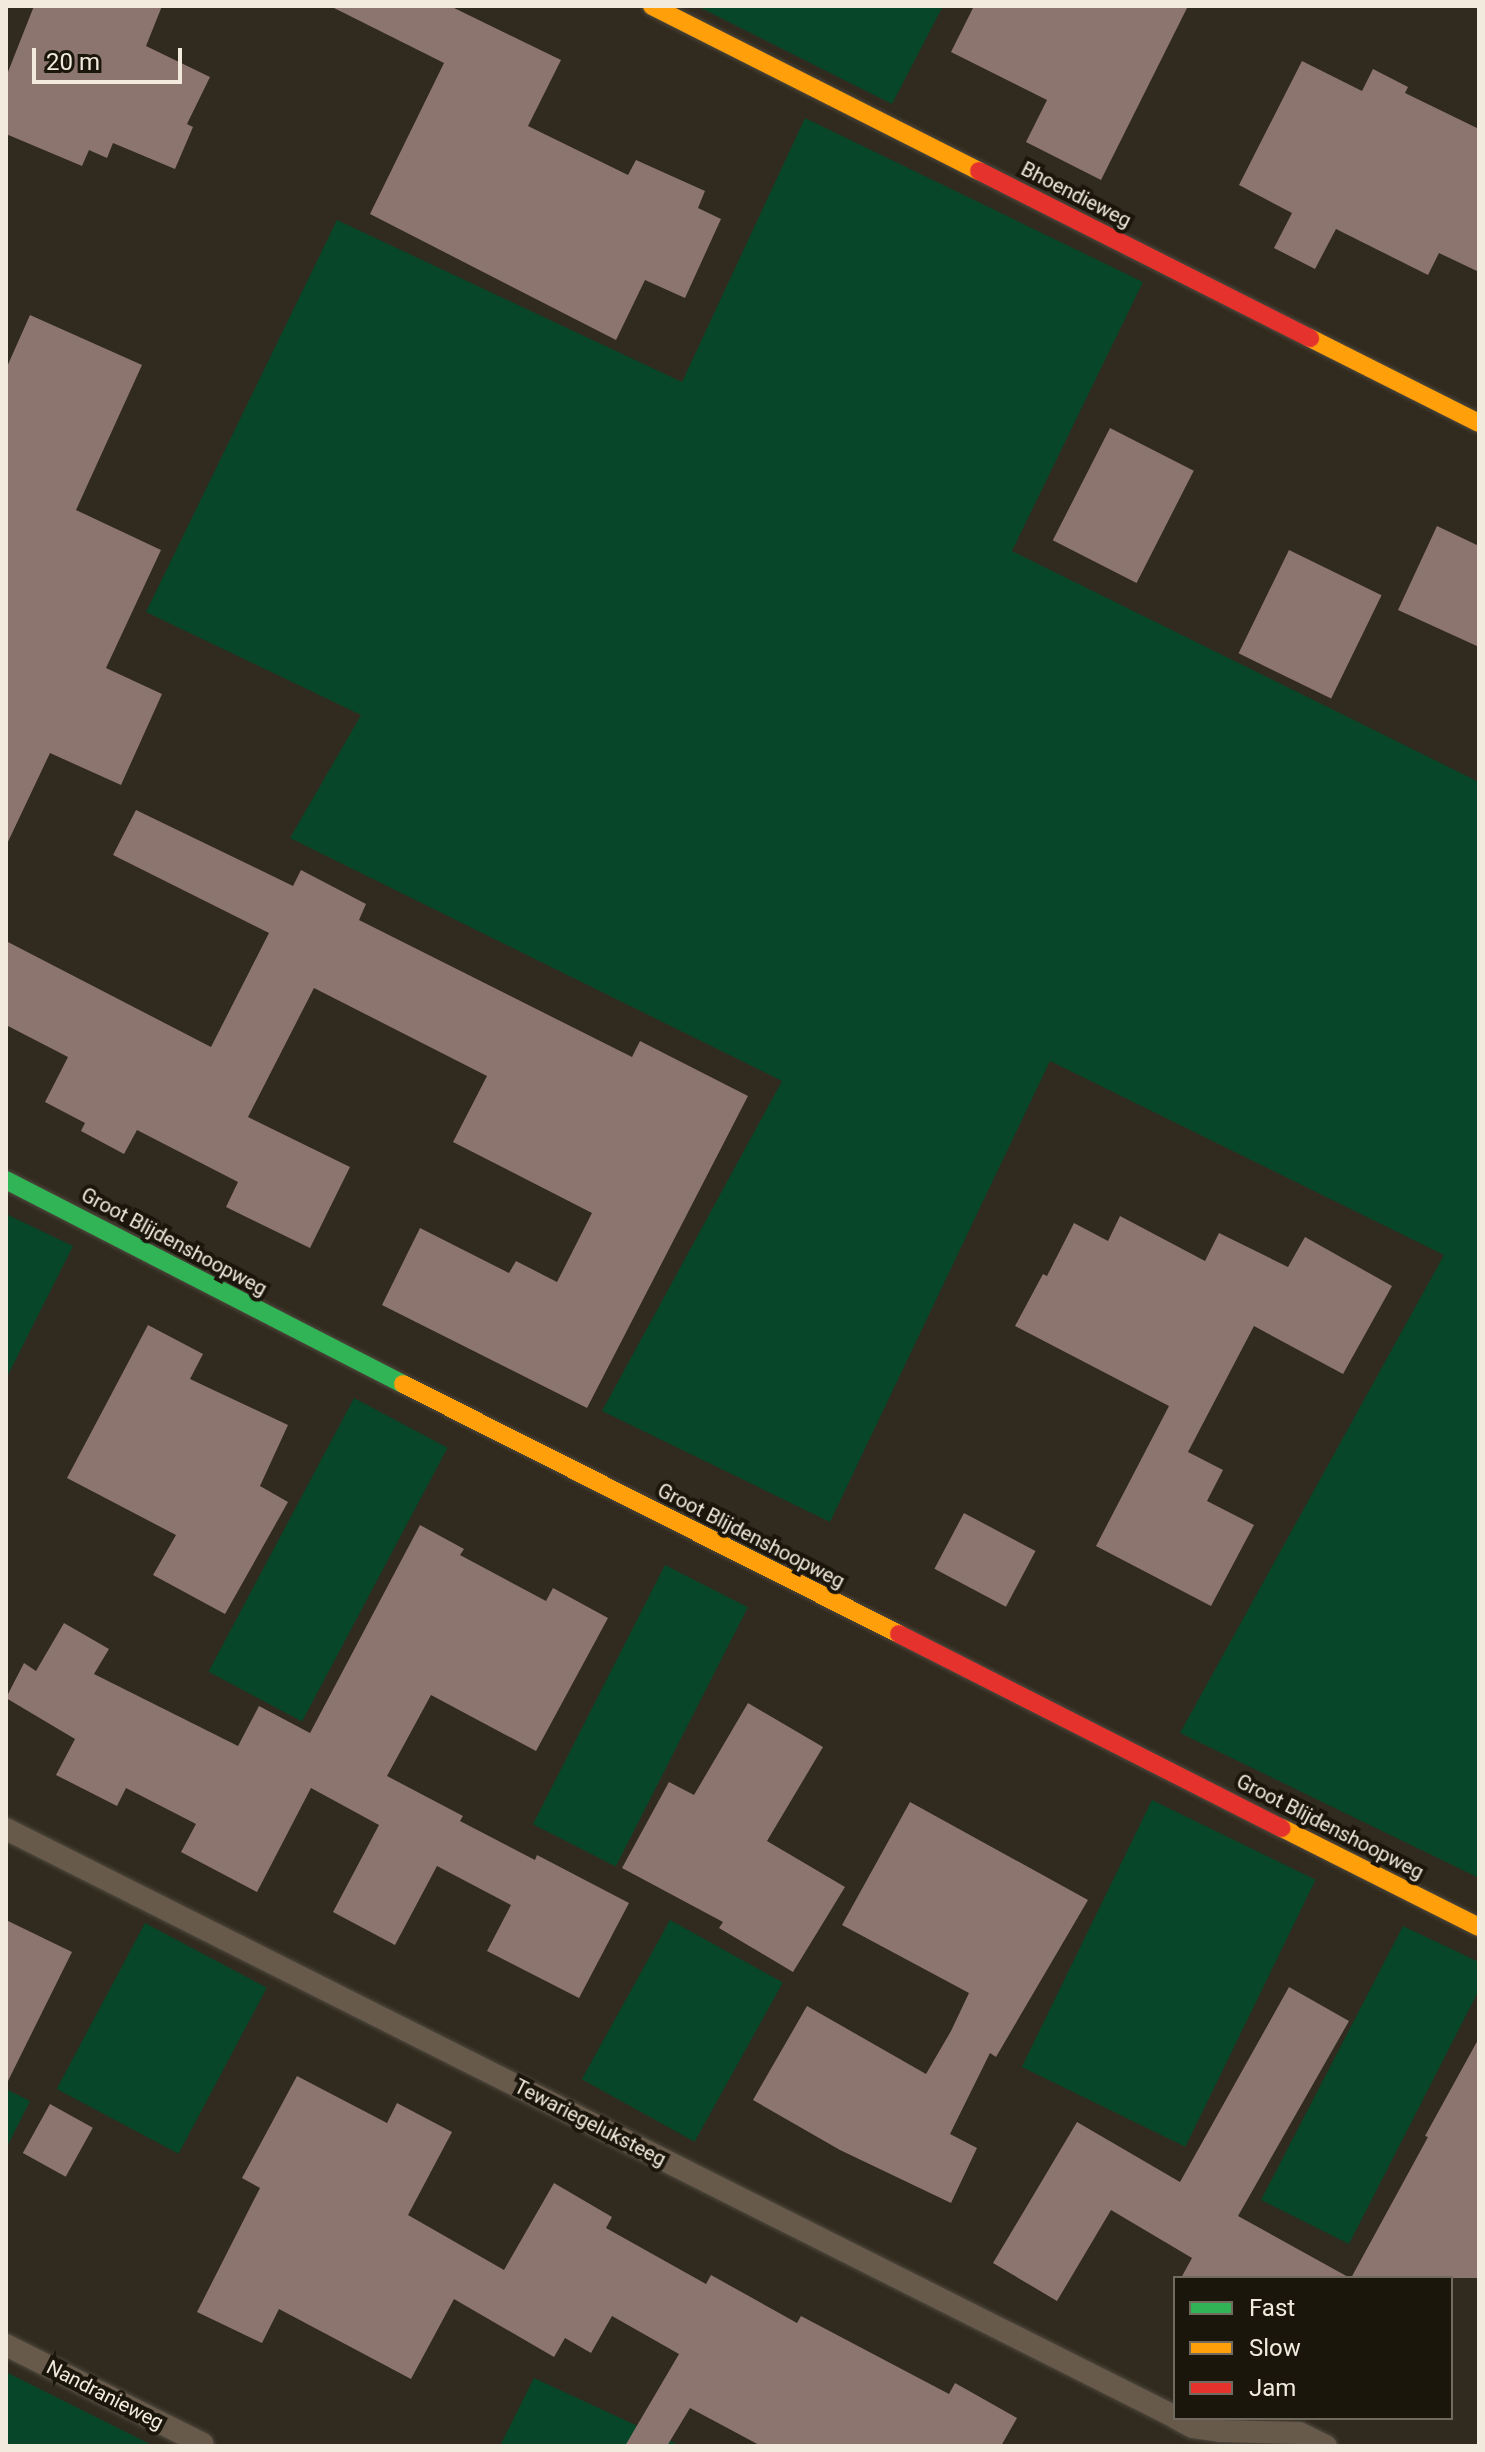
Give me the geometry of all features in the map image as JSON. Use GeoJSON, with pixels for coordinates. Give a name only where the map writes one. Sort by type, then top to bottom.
{"type":"FeatureCollection","features":[{"type":"Feature","properties":{"kind":"street","name":"Bhoendieweg"},"geometry":{"type":"LineString","coordinates":[[652,6],[1479,423]]}},
{"type":"Feature","properties":{"kind":"street","name":"Groot Blijdenshoopweg"},"geometry":{"type":"LineString","coordinates":[[6,1180],[240,1302],[1479,1927]]}},
{"type":"Feature","properties":{"kind":"lane","name":"Tewariegeluksteeg"},"geometry":{"type":"LineString","coordinates":[[6,1829],[1173,2416]]}},
{"type":"Feature","properties":{"kind":"lane","name":"Nandranieweg"},"geometry":{"type":"LineString","coordinates":[[6,2345],[203,2444]]}},
{"type":"Feature","properties":{"kind":"lane","name":"Tewariegeluksteeg"},"geometry":{"type":"LineString","coordinates":[[1180,2420],[1193,2427],[1220,2431],[1299,2433],[1326,2446]]}},
{"type":"Feature","properties":{"kind":"green space"},"geometry":{"type":"Polygon","coordinates":[[[697,6],[943,6],[892,104],[697,6]]]}},
{"type":"Feature","properties":{"kind":"green space"},"geometry":{"type":"Polygon","coordinates":[[[805,118],[1143,282],[1012,551],[1479,782],[1479,1878],[1180,1733],[1444,1255],[1050,1061],[830,1522],[602,1411],[782,1081],[290,838],[361,715],[146,612],[337,220],[682,382],[805,118]]]}},
{"type":"Feature","properties":{"kind":"green space"},"geometry":{"type":"Polygon","coordinates":[[[6,1214],[73,1246],[6,1379],[6,1214]]]}},
{"type":"Feature","properties":{"kind":"green space"},"geometry":{"type":"Polygon","coordinates":[[[354,1398],[448,1448],[302,1721],[208,1672],[354,1398]]]}},
{"type":"Feature","properties":{"kind":"green space"},"geometry":{"type":"Polygon","coordinates":[[[665,1565],[748,1607],[616,1867],[533,1824],[665,1565]]]}},
{"type":"Feature","properties":{"kind":"green space"},"geometry":{"type":"Polygon","coordinates":[[[1152,1800],[1316,1880],[1185,2147],[1022,2067],[1152,1800]]]}},
{"type":"Feature","properties":{"kind":"green space"},"geometry":{"type":"Polygon","coordinates":[[[670,1920],[783,1983],[695,2142],[582,2079],[670,1920]]]}},
{"type":"Feature","properties":{"kind":"green space"},"geometry":{"type":"Polygon","coordinates":[[[145,1923],[267,1988],[179,2154],[57,2089],[145,1923]]]}},
{"type":"Feature","properties":{"kind":"green space"},"geometry":{"type":"Polygon","coordinates":[[[1403,1926],[1479,1962],[1479,1990],[1349,2244],[1261,2200],[1403,1926]]]}},
{"type":"Feature","properties":{"kind":"green space"},"geometry":{"type":"Polygon","coordinates":[[[6,2089],[30,2101],[6,2149],[6,2089]]]}},
{"type":"Feature","properties":{"kind":"green space"},"geometry":{"type":"Polygon","coordinates":[[[6,2372],[154,2446],[6,2446],[6,2372]]]}},
{"type":"Feature","properties":{"kind":"green space"},"geometry":{"type":"Polygon","coordinates":[[[534,2378],[681,2446],[500,2446],[534,2378]]]}},
{"type":"Feature","properties":{"kind":"building"},"geometry":{"type":"Polygon","coordinates":[[[34,6],[162,6],[146,46],[210,77],[187,124],[193,127],[175,169],[113,143],[107,158],[89,150],[82,166],[6,134],[6,77],[34,6]]]}},
{"type":"Feature","properties":{"kind":"building"},"geometry":{"type":"Polygon","coordinates":[[[330,6],[450,6],[561,60],[528,126],[628,175],[636,160],[705,191],[698,208],[721,219],[685,298],[645,280],[616,340],[370,214],[444,63],[330,6]]]}},
{"type":"Feature","properties":{"kind":"building"},"geometry":{"type":"Polygon","coordinates":[[[974,6],[1188,6],[1101,180],[1026,142],[1047,100],[951,52],[974,6]]]}},
{"type":"Feature","properties":{"kind":"building"},"geometry":{"type":"Polygon","coordinates":[[[1302,61],[1362,91],[1373,69],[1408,87],[1405,93],[1479,129],[1479,272],[1439,253],[1428,275],[1336,229],[1315,269],[1274,248],[1292,213],[1239,185],[1302,61]]]}},
{"type":"Feature","properties":{"kind":"building"},"geometry":{"type":"Polygon","coordinates":[[[30,315],[142,365],[76,510],[161,550],[106,668],[162,694],[121,785],[50,753],[6,846],[6,369],[30,315]]]}},
{"type":"Feature","properties":{"kind":"building"},"geometry":{"type":"Polygon","coordinates":[[[1110,428],[1194,471],[1137,583],[1053,540],[1110,428]]]}},
{"type":"Feature","properties":{"kind":"building"},"geometry":{"type":"Polygon","coordinates":[[[1437,526],[1479,546],[1479,647],[1398,610],[1437,526]]]}},
{"type":"Feature","properties":{"kind":"building"},"geometry":{"type":"Polygon","coordinates":[[[1289,550],[1382,595],[1331,699],[1239,653],[1289,550]]]}},
{"type":"Feature","properties":{"kind":"building"},"geometry":{"type":"Polygon","coordinates":[[[136,810],[293,886],[301,870],[366,904],[359,920],[632,1057],[640,1041],[748,1096],[587,1408],[382,1305],[420,1228],[509,1273],[516,1261],[557,1282],[592,1213],[453,1142],[487,1076],[314,988],[248,1117],[350,1167],[310,1248],[226,1207],[238,1182],[137,1130],[124,1154],[81,1131],[85,1123],[45,1102],[68,1057],[6,1025],[6,941],[211,1047],[269,933],[113,855],[136,810]]]}},
{"type":"Feature","properties":{"kind":"building"},"geometry":{"type":"Polygon","coordinates":[[[1120,1216],[1205,1261],[1219,1233],[1288,1267],[1305,1237],[1392,1286],[1343,1374],[1254,1326],[1188,1452],[1223,1470],[1207,1501],[1254,1525],[1211,1606],[1096,1546],[1169,1406],[1015,1326],[1043,1274],[1047,1276],[1074,1223],[1108,1241],[1120,1216]]]}},
{"type":"Feature","properties":{"kind":"building"},"geometry":{"type":"Polygon","coordinates":[[[148,1325],[203,1354],[190,1379],[288,1425],[260,1486],[288,1502],[225,1614],[153,1575],[176,1535],[67,1478],[148,1325]]]}},
{"type":"Feature","properties":{"kind":"building"},"geometry":{"type":"Polygon","coordinates":[[[964,1513],[1036,1551],[1006,1607],[934,1569],[964,1513]]]}},
{"type":"Feature","properties":{"kind":"building"},"geometry":{"type":"Polygon","coordinates":[[[420,1525],[464,1549],[460,1555],[546,1601],[553,1588],[608,1618],[536,1751],[431,1695],[387,1776],[463,1816],[460,1821],[535,1860],[537,1855],[629,1903],[579,1998],[487,1951],[511,1905],[437,1866],[395,1945],[333,1912],[379,1825],[311,1788],[257,1892],[181,1852],[196,1824],[126,1788],[117,1806],[56,1775],[75,1739],[6,1698],[24,1663],[36,1671],[64,1623],[109,1649],[94,1674],[238,1746],[259,1706],[310,1733],[420,1525]]]}},
{"type":"Feature","properties":{"kind":"building"},"geometry":{"type":"Polygon","coordinates":[[[748,1703],[823,1747],[767,1841],[845,1887],[793,1972],[719,1928],[723,1922],[622,1868],[669,1782],[694,1795],[748,1703]]]}},
{"type":"Feature","properties":{"kind":"building"},"geometry":{"type":"Polygon","coordinates":[[[910,1802],[1088,1900],[996,2057],[990,2053],[950,2134],[977,2148],[951,2203],[840,2150],[753,2100],[807,2006],[926,2074],[951,2031],[969,1993],[842,1925],[910,1802]]]}},
{"type":"Feature","properties":{"kind":"building"},"geometry":{"type":"Polygon","coordinates":[[[6,1920],[72,1952],[6,2085],[6,1920]]]}},
{"type":"Feature","properties":{"kind":"building"},"geometry":{"type":"Polygon","coordinates":[[[1289,1987],[1349,2021],[1238,2216],[1346,2276],[1182,2276],[1192,2258],[1111,2210],[1057,2301],[993,2263],[1077,2122],[1180,2182],[1289,1987]]]}},
{"type":"Feature","properties":{"kind":"building"},"geometry":{"type":"Polygon","coordinates":[[[1479,2038],[1479,2278],[1352,2276],[1428,2137],[1425,2136],[1479,2038]]]}},
{"type":"Feature","properties":{"kind":"building"},"geometry":{"type":"Polygon","coordinates":[[[297,2076],[387,2123],[397,2103],[452,2132],[408,2215],[504,2270],[554,2183],[612,2217],[606,2228],[706,2284],[711,2275],[797,2323],[801,2316],[949,2394],[955,2383],[1017,2418],[1001,2446],[761,2446],[690,2408],[667,2446],[625,2446],[679,2354],[612,2316],[591,2353],[565,2338],[554,2357],[454,2299],[411,2379],[279,2309],[262,2343],[197,2312],[260,2188],[242,2178],[297,2076]]]}},
{"type":"Feature","properties":{"kind":"building"},"geometry":{"type":"Polygon","coordinates":[[[50,2104],[93,2128],[66,2177],[23,2153],[50,2104]]]}},
{"type":"Feature","properties":{"kind":"traffic: fast"},"geometry":{"type":"LineString","coordinates":[[6,1180],[403,1384]]}},
{"type":"Feature","properties":{"kind":"traffic: slow"},"geometry":{"type":"LineString","coordinates":[[652,6],[979,171]]}},
{"type":"Feature","properties":{"kind":"traffic: slow"},"geometry":{"type":"LineString","coordinates":[[1310,338],[1479,423]]}},
{"type":"Feature","properties":{"kind":"traffic: slow"},"geometry":{"type":"LineString","coordinates":[[403,1384],[899,1634]]}},
{"type":"Feature","properties":{"kind":"traffic: slow"},"geometry":{"type":"LineString","coordinates":[[1282,1828],[1479,1927]]}},
{"type":"Feature","properties":{"kind":"traffic: jam"},"geometry":{"type":"LineString","coordinates":[[979,171],[1310,338]]}},
{"type":"Feature","properties":{"kind":"traffic: jam"},"geometry":{"type":"LineString","coordinates":[[899,1634],[1282,1828]]}}]}
